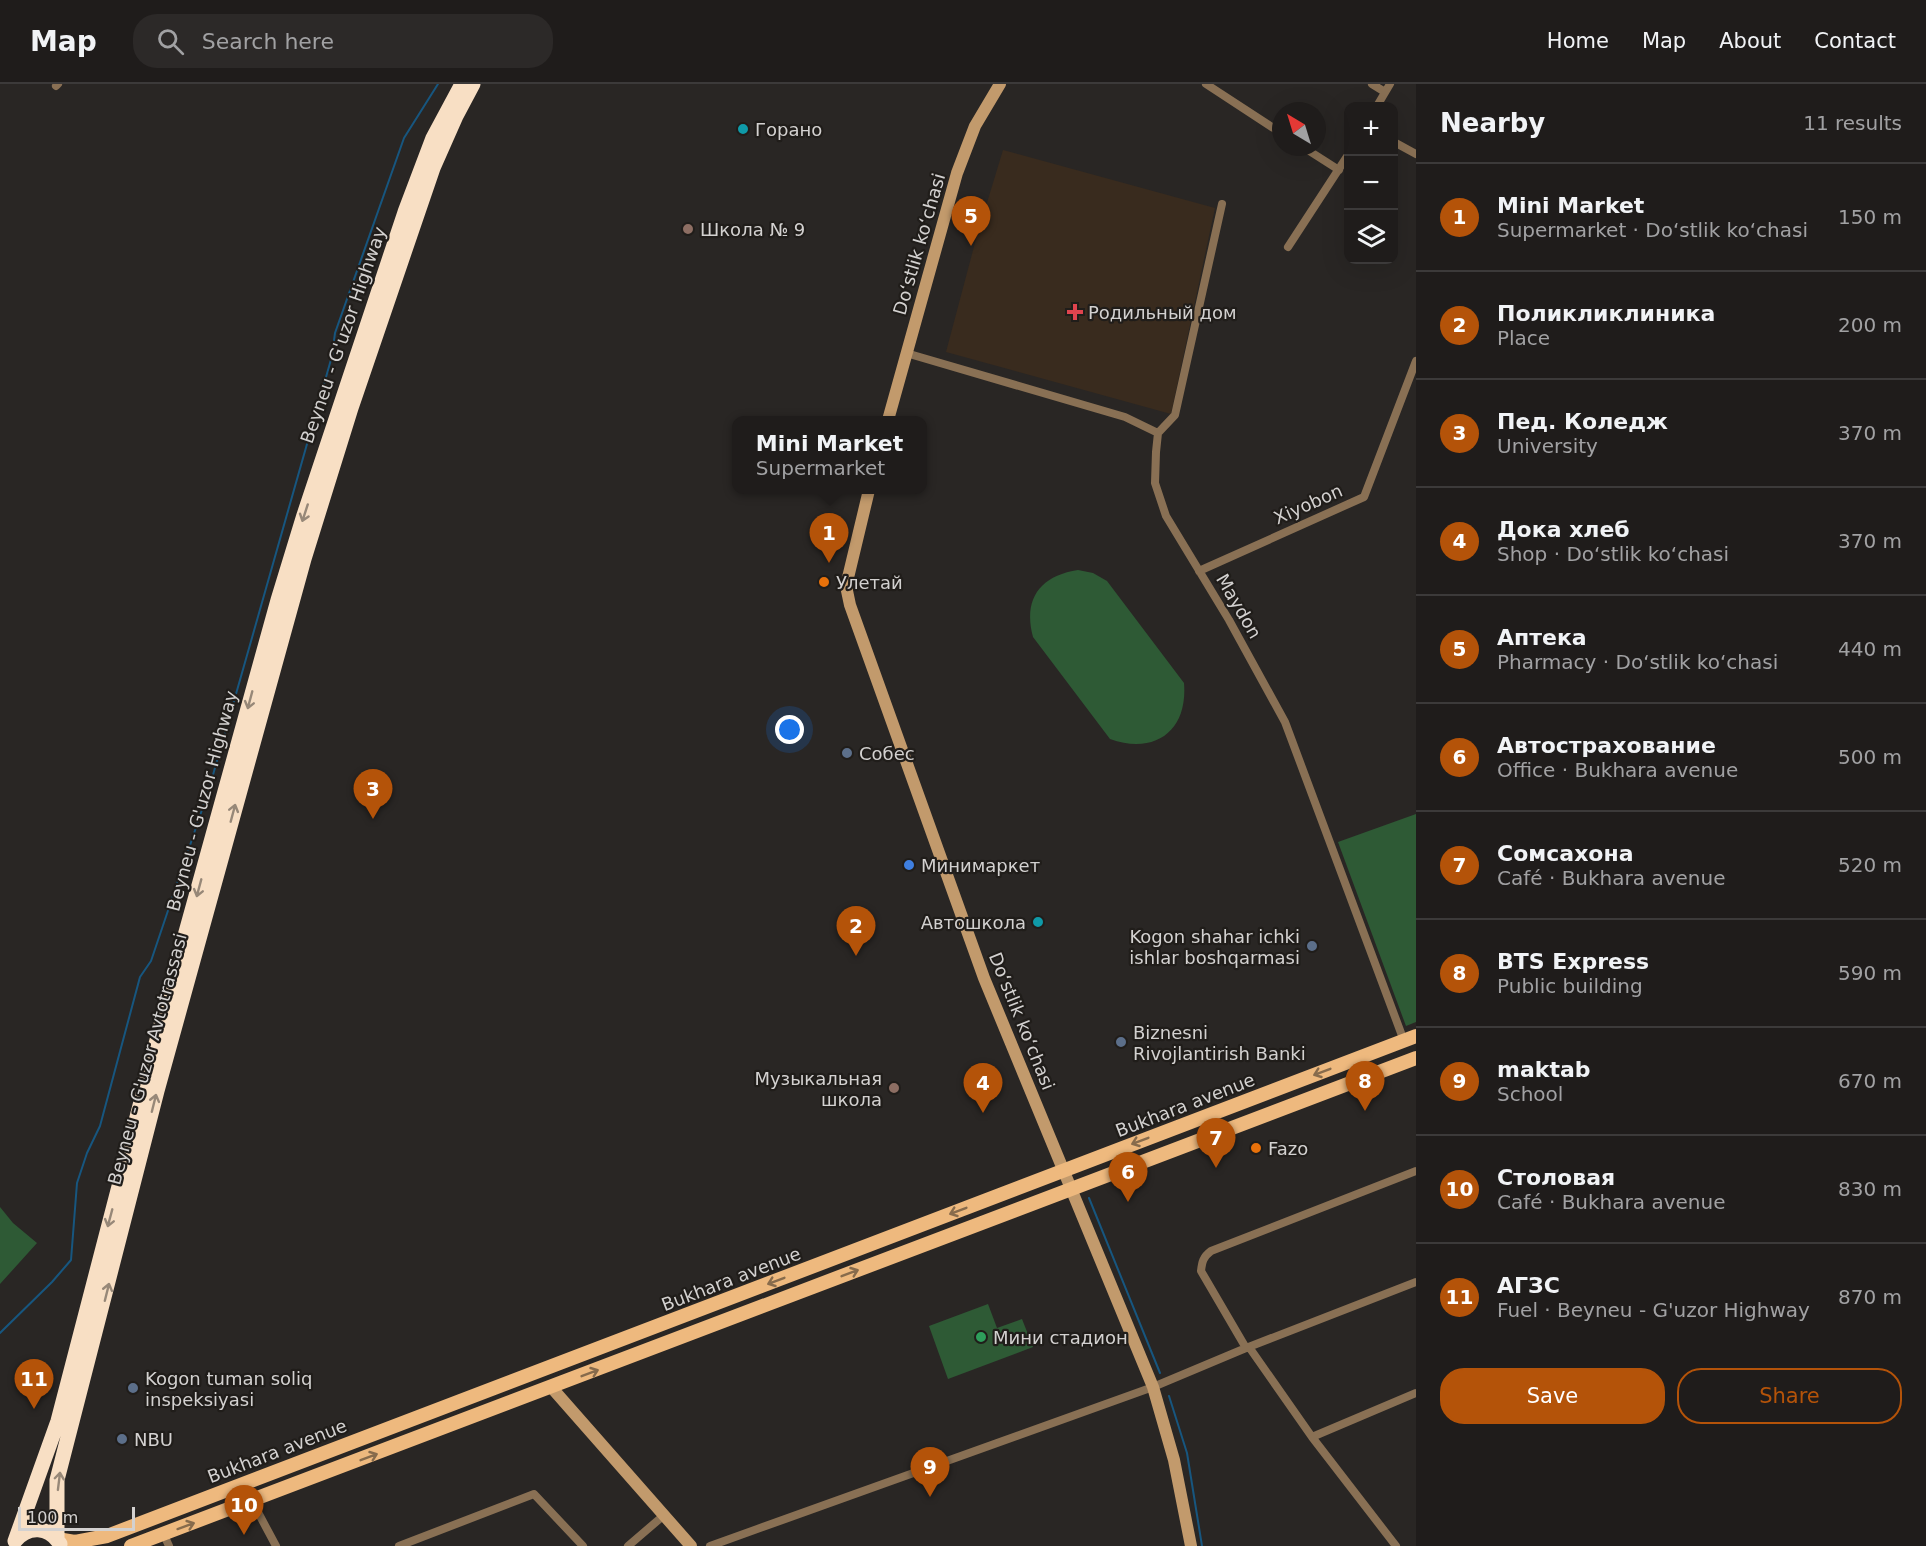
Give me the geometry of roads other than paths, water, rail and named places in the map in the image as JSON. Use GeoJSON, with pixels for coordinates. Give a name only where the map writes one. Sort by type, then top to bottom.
{"type":"FeatureCollection","features":[{"type":"Feature","properties":{"kind":"highway","name":"Beyneu - G'uzor Highway"},"geometry":{"type":"LineString","coordinates":[[14,1544],[58,1421],[170,990],[297,536],[405,212],[437,129],[462,84]]}},
{"type":"Feature","properties":{"kind":"highway","name":"Beyneu - G'uzor Avtotrassasi"},"geometry":{"type":"LineString","coordinates":[[59,1542],[57,1480],[157,1091],[304,559],[351,408],[433,168],[473,84]]}},
{"type":"Feature","properties":{"kind":"highway","name":"Beyneu - G'uzor Highway"},"geometry":{"type":"LineString","coordinates":[[14,1544],[24,1532],[36,1529],[47,1531],[59,1542]]}},
{"type":"Feature","properties":{"kind":"main road","name":"Bukhara avenue"},"geometry":{"type":"LineString","coordinates":[[59,1542],[75,1542],[107,1536],[1410,1039]]}},
{"type":"Feature","properties":{"kind":"main road"},"geometry":{"type":"LineString","coordinates":[[1410,1039],[1414,1059]]}},
{"type":"Feature","properties":{"kind":"main road","name":"Bukhara avenue"},"geometry":{"type":"LineString","coordinates":[[131,1546],[149,1539],[167,1540],[252,1502],[1414,1059]]}},
{"type":"Feature","properties":{"kind":"main road"},"geometry":{"type":"LineString","coordinates":[[141,1522],[140,1533],[144,1538],[149,1539]]}},
{"type":"Feature","properties":{"kind":"street","name":"Do‘stlik ko‘chasi"},"geometry":{"type":"LineString","coordinates":[[889,416],[957,173],[975,126],[1000,84]]}},
{"type":"Feature","properties":{"kind":"street"},"geometry":{"type":"LineString","coordinates":[[1206,84],[1272,127]]}},
{"type":"Feature","properties":{"kind":"street"},"geometry":{"type":"LineString","coordinates":[[1372,84],[1387,88],[1379,102]]}},
{"type":"Feature","properties":{"kind":"street"},"geometry":{"type":"LineString","coordinates":[[1398,144],[1416,154]]}},
{"type":"Feature","properties":{"kind":"street"},"geometry":{"type":"LineString","coordinates":[[1317,156],[1339,170]]}},
{"type":"Feature","properties":{"kind":"street"},"geometry":{"type":"LineString","coordinates":[[1288,247],[1347,156]]}},
{"type":"Feature","properties":{"kind":"street"},"geometry":{"type":"LineString","coordinates":[[906,353],[1125,417],[1158,433],[1175,416],[1222,204]]}},
{"type":"Feature","properties":{"kind":"street","name":"Xiyobon"},"geometry":{"type":"LineString","coordinates":[[1199,571],[1364,497],[1416,361]]}},
{"type":"Feature","properties":{"kind":"street","name":"Maydon"},"geometry":{"type":"LineString","coordinates":[[1158,433],[1155,483],[1166,516],[1229,620],[1285,722],[1410,1039]]}},
{"type":"Feature","properties":{"kind":"street","name":"Do‘stlik ko‘chasi"},"geometry":{"type":"LineString","coordinates":[[868,494],[846,586],[850,605],[984,978],[1153,1387],[1174,1461],[1191,1546]]}},
{"type":"Feature","properties":{"kind":"street"},"geometry":{"type":"LineString","coordinates":[[1396,1546],[1247,1348],[1201,1271],[1205,1256],[1211,1251],[1416,1171]]}},
{"type":"Feature","properties":{"kind":"street"},"geometry":{"type":"LineString","coordinates":[[710,1546],[1153,1387],[1416,1282]]}},
{"type":"Feature","properties":{"kind":"street"},"geometry":{"type":"LineString","coordinates":[[552,1388],[691,1546]]}},
{"type":"Feature","properties":{"kind":"street"},"geometry":{"type":"LineString","coordinates":[[1312,1437],[1416,1393]]}},
{"type":"Feature","properties":{"kind":"street"},"geometry":{"type":"LineString","coordinates":[[399,1546],[534,1494],[583,1546]]}},
{"type":"Feature","properties":{"kind":"street"},"geometry":{"type":"LineString","coordinates":[[252,1502],[276,1546]]}},
{"type":"Feature","properties":{"kind":"street"},"geometry":{"type":"LineString","coordinates":[[628,1546],[663,1516]]}},
{"type":"Feature","properties":{"kind":"waterway"},"geometry":{"type":"LineString","coordinates":[[0,1333],[71,1260],[77,1183],[87,1153],[100,1126],[140,977],[151,961],[209,789],[332,356],[335,333],[404,138],[438,84]]}},
{"type":"Feature","properties":{"kind":"waterway"},"geometry":{"type":"LineString","coordinates":[[1089,1198],[1160,1373]]}},
{"type":"Feature","properties":{"kind":"waterway"},"geometry":{"type":"LineString","coordinates":[[1169,1396],[1187,1453],[1202,1546]]}},
{"type":"Feature","properties":{"kind":"place","name":"Горано"},"geometry":{"type":"Point","coordinates":[743,129]}},
{"type":"Feature","properties":{"kind":"place","name":"Школа № 9"},"geometry":{"type":"Point","coordinates":[688,229]}},
{"type":"Feature","properties":{"kind":"place","name":"Аптека"},"geometry":{"type":"Point","coordinates":[971,246]}},
{"type":"Feature","properties":{"kind":"place","name":"Родильный дом"},"geometry":{"type":"Point","coordinates":[1075,312]}},
{"type":"Feature","properties":{"kind":"place","name":"Mini Market"},"geometry":{"type":"Point","coordinates":[829,563]}},
{"type":"Feature","properties":{"kind":"place","name":"Улетай"},"geometry":{"type":"Point","coordinates":[824,582]}},
{"type":"Feature","properties":{"kind":"place","name":"Собеc"},"geometry":{"type":"Point","coordinates":[847,753]}},
{"type":"Feature","properties":{"kind":"place","name":"Пед. Коледж"},"geometry":{"type":"Point","coordinates":[373,819]}},
{"type":"Feature","properties":{"kind":"place","name":"Минимаркет"},"geometry":{"type":"Point","coordinates":[909,865]}},
{"type":"Feature","properties":{"kind":"place","name":"Автошкола"},"geometry":{"type":"Point","coordinates":[1038,922]}},
{"type":"Feature","properties":{"kind":"place","name":"Kogon shahar ichki ishlar boshqarmasi"},"geometry":{"type":"Point","coordinates":[1312,946]}},
{"type":"Feature","properties":{"kind":"place","name":"Поликликлиника"},"geometry":{"type":"Point","coordinates":[856,956]}},
{"type":"Feature","properties":{"kind":"place","name":"Biznesni Rivojlantirish Banki"},"geometry":{"type":"Point","coordinates":[1121,1042]}},
{"type":"Feature","properties":{"kind":"place","name":"Музыкальная школа"},"geometry":{"type":"Point","coordinates":[894,1088]}},
{"type":"Feature","properties":{"kind":"place","name":"BTS Express"},"geometry":{"type":"Point","coordinates":[1365,1111]}},
{"type":"Feature","properties":{"kind":"place","name":"Дока хлеб"},"geometry":{"type":"Point","coordinates":[983,1113]}},
{"type":"Feature","properties":{"kind":"place","name":"Fazo"},"geometry":{"type":"Point","coordinates":[1256,1148]}},
{"type":"Feature","properties":{"kind":"place","name":"Сомсахона"},"geometry":{"type":"Point","coordinates":[1216,1168]}},
{"type":"Feature","properties":{"kind":"place","name":"Автострахование"},"geometry":{"type":"Point","coordinates":[1128,1202]}},
{"type":"Feature","properties":{"kind":"place","name":"Мини стадион"},"geometry":{"type":"Point","coordinates":[981,1337]}},
{"type":"Feature","properties":{"kind":"place","name":"Kogon tuman soliq inspeksiyasi"},"geometry":{"type":"Point","coordinates":[133,1388]}},
{"type":"Feature","properties":{"kind":"place","name":"АГЗС"},"geometry":{"type":"Point","coordinates":[34,1409]}},
{"type":"Feature","properties":{"kind":"place","name":"NBU"},"geometry":{"type":"Point","coordinates":[122,1439]}},
{"type":"Feature","properties":{"kind":"place","name":"maktab"},"geometry":{"type":"Point","coordinates":[930,1497]}},
{"type":"Feature","properties":{"kind":"place","name":"Столовая"},"geometry":{"type":"Point","coordinates":[244,1535]}}]}
